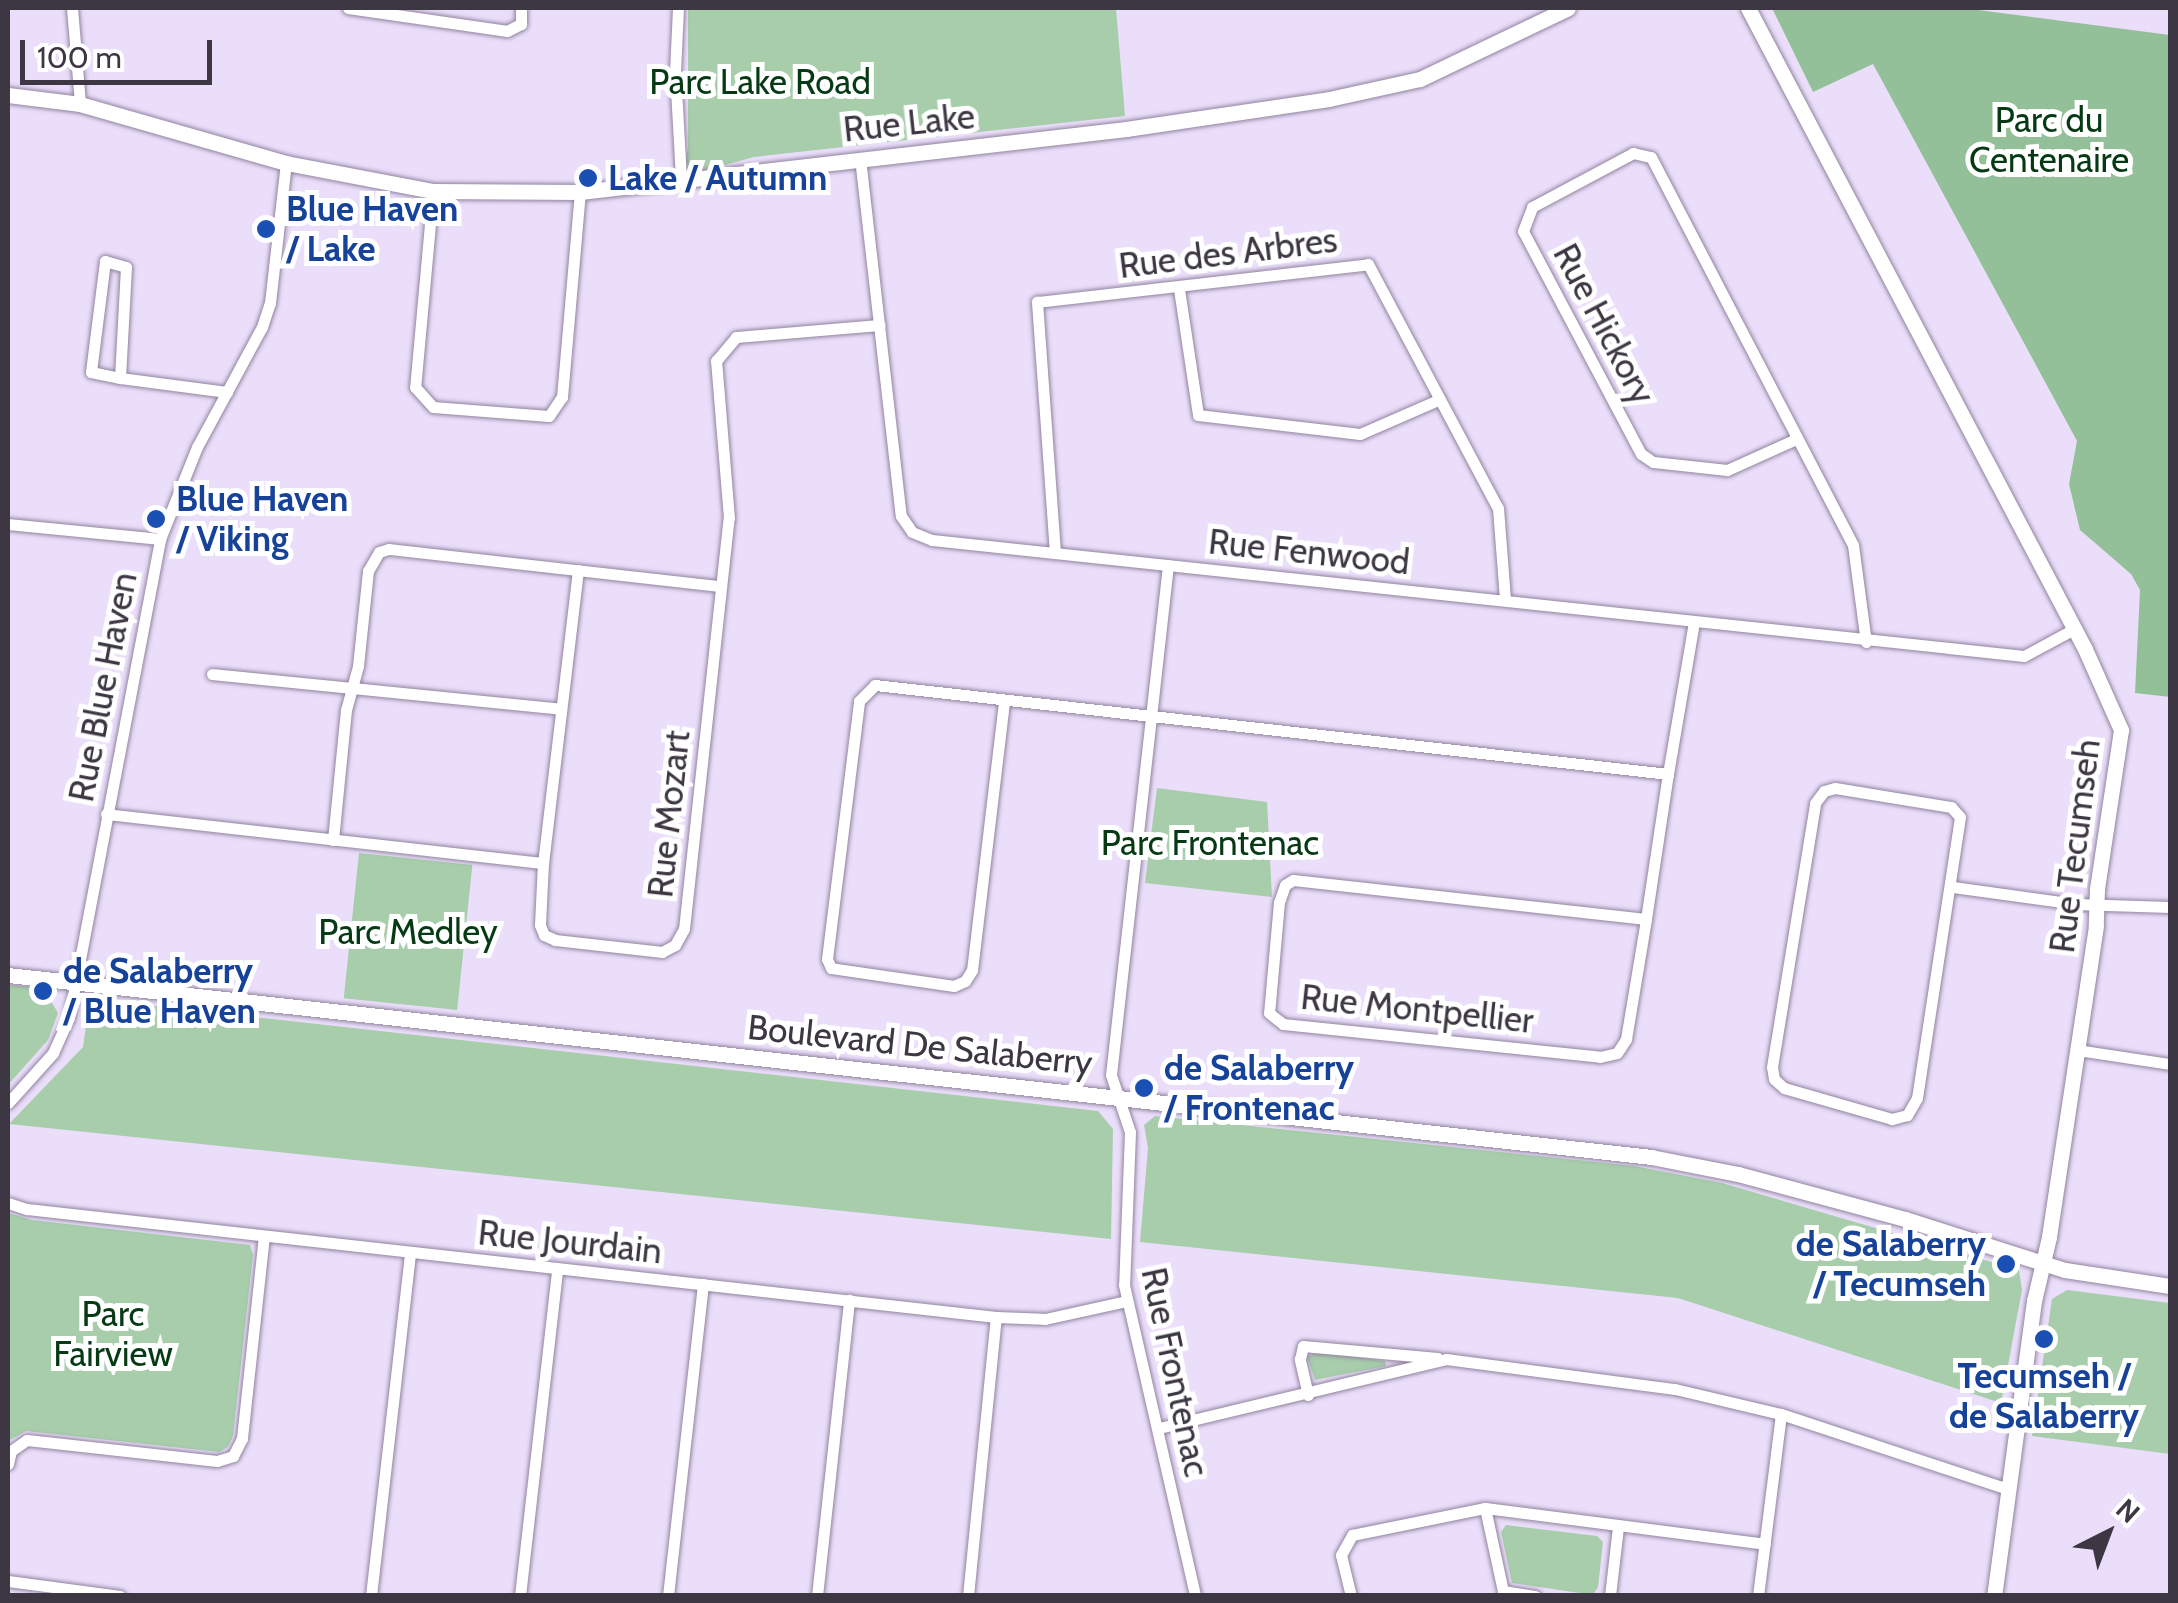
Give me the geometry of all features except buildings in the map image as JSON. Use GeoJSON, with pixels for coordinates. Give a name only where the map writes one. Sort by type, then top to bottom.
{"type":"FeatureCollection","features":[{"type":"Feature","properties":{"kind":"street"},"geometry":{"type":"LineString","coordinates":[[72,8],[80,104]]}},
{"type":"Feature","properties":{"kind":"street"},"geometry":{"type":"LineString","coordinates":[[348,8],[508,31],[521,24],[521,8]]}},
{"type":"Feature","properties":{"kind":"street"},"geometry":{"type":"LineString","coordinates":[[678,8],[675,70],[681,177]]}},
{"type":"Feature","properties":{"kind":"street","name":"Rue Lake"},"geometry":{"type":"LineString","coordinates":[[8,95],[80,104],[286,163],[433,191],[580,192],[681,177],[1126,130],[1348,95],[1420,80],[1568,8]]}},
{"type":"Feature","properties":{"kind":"street","name":"Rue Tecumseh"},"geometry":{"type":"LineString","coordinates":[[1748,8],[2116,711],[2121,730],[2078,1050],[1994,1596]]}},
{"type":"Feature","properties":{"kind":"street","name":"Rue Hickory"},"geometry":{"type":"LineString","coordinates":[[1796,439],[1727,470],[1653,462],[1642,454],[1523,231],[1532,207],[1633,153],[1651,158],[1853,545],[1866,642]]}},
{"type":"Feature","properties":{"kind":"street","name":"Rue Fenwood"},"geometry":{"type":"LineString","coordinates":[[860,158],[901,516],[912,532],[932,540],[2024,656],[2072,630]]}},
{"type":"Feature","properties":{"kind":"street","name":"Rue Blue Haven"},"geometry":{"type":"LineString","coordinates":[[8,1103],[56,1049],[76,982],[160,539],[196,447],[270,303],[286,163]]}},
{"type":"Feature","properties":{"kind":"street"},"geometry":{"type":"LineString","coordinates":[[433,191],[415,387],[433,407],[548,416],[562,397],[580,192]]}},
{"type":"Feature","properties":{"kind":"street"},"geometry":{"type":"LineString","coordinates":[[120,378],[126,267],[105,261],[92,372],[120,378],[227,392]]}},
{"type":"Feature","properties":{"kind":"street","name":"Rue des Arbres"},"geometry":{"type":"LineString","coordinates":[[1054,553],[1037,302],[1368,264],[1498,508],[1505,600]]}},
{"type":"Feature","properties":{"kind":"street"},"geometry":{"type":"LineString","coordinates":[[1179,288],[1198,415],[1360,434],[1440,399]]}},
{"type":"Feature","properties":{"kind":"street","name":"Rue Mozart"},"geometry":{"type":"LineString","coordinates":[[578,570],[543,863],[544,936],[662,952],[675,945],[684,929],[729,518],[716,361],[736,337],[879,324]]}},
{"type":"Feature","properties":{"kind":"street"},"geometry":{"type":"LineString","coordinates":[[8,524],[160,539]]}},
{"type":"Feature","properties":{"kind":"street"},"geometry":{"type":"LineString","coordinates":[[333,840],[368,571],[379,552],[390,549],[721,586]]}},
{"type":"Feature","properties":{"kind":"street","name":"Rue Frontenac"},"geometry":{"type":"LineString","coordinates":[[1168,565],[1111,1075],[1130,1132],[1123,1260],[1127,1300],[1195,1596]]}},
{"type":"Feature","properties":{"kind":"street","name":"Rue Montpellier"},"geometry":{"type":"LineString","coordinates":[[1646,920],[1293,880],[1285,885],[1279,902],[1269,1013],[1284,1024],[1600,1058],[1616,1053],[1626,1039],[1646,920],[1668,774],[1694,622]]}},
{"type":"Feature","properties":{"kind":"street"},"geometry":{"type":"LineString","coordinates":[[212,674],[560,709]]}},
{"type":"Feature","properties":{"kind":"street"},"geometry":{"type":"LineString","coordinates":[[1004,702],[972,970],[965,981],[954,986],[832,968],[827,960],[859,701],[875,685],[1668,774]]}},
{"type":"Feature","properties":{"kind":"street"},"geometry":{"type":"LineString","coordinates":[[1834,788],[1951,807],[1960,818],[1952,887],[1917,1098],[1908,1115],[1892,1119],[1784,1088],[1774,1079],[1772,1067],[1816,803],[1824,791],[1834,788]]}},
{"type":"Feature","properties":{"kind":"street"},"geometry":{"type":"LineString","coordinates":[[106,814],[543,863]]}},
{"type":"Feature","properties":{"kind":"street"},"geometry":{"type":"LineString","coordinates":[[1952,887],[2096,906],[2170,906]]}},
{"type":"Feature","properties":{"kind":"street","name":"Boulevard De Salaberry"},"geometry":{"type":"LineString","coordinates":[[8,975],[1701,1165],[1916,1222],[2073,1272],[2170,1286]]}},
{"type":"Feature","properties":{"kind":"street"},"geometry":{"type":"LineString","coordinates":[[2078,1050],[2170,1064]]}},
{"type":"Feature","properties":{"kind":"street","name":"Rue Jourdain"},"geometry":{"type":"LineString","coordinates":[[8,1203],[27,1209],[996,1317],[1045,1318],[1127,1300]]}},
{"type":"Feature","properties":{"kind":"street"},"geometry":{"type":"LineString","coordinates":[[8,1464],[14,1448],[33,1440],[217,1461],[233,1456],[242,1438],[264,1236]]}},
{"type":"Feature","properties":{"kind":"street"},"geometry":{"type":"LineString","coordinates":[[371,1596],[410,1252]]}},
{"type":"Feature","properties":{"kind":"street"},"geometry":{"type":"LineString","coordinates":[[520,1596],[557,1268]]}},
{"type":"Feature","properties":{"kind":"street"},"geometry":{"type":"LineString","coordinates":[[668,1596],[703,1284]]}},
{"type":"Feature","properties":{"kind":"street"},"geometry":{"type":"LineString","coordinates":[[817,1596],[849,1300]]}},
{"type":"Feature","properties":{"kind":"street"},"geometry":{"type":"LineString","coordinates":[[968,1596],[996,1317]]}},
{"type":"Feature","properties":{"kind":"street"},"geometry":{"type":"LineString","coordinates":[[1308,1395],[1300,1359],[1304,1346],[1674,1389],[1781,1414],[2008,1489]]}},
{"type":"Feature","properties":{"kind":"street"},"geometry":{"type":"LineString","coordinates":[[1159,1428],[1446,1360]]}},
{"type":"Feature","properties":{"kind":"street"},"geometry":{"type":"LineString","coordinates":[[1758,1596],[1781,1414]]}},
{"type":"Feature","properties":{"kind":"street"},"geometry":{"type":"LineString","coordinates":[[1350,1596],[1342,1555],[1352,1535],[1485,1508],[1765,1544]]}},
{"type":"Feature","properties":{"kind":"street"},"geometry":{"type":"LineString","coordinates":[[1485,1508],[1503,1591],[1536,1596]]}},
{"type":"Feature","properties":{"kind":"street"},"geometry":{"type":"LineString","coordinates":[[1610,1596],[1618,1527]]}},
{"type":"Feature","properties":{"kind":"street"},"geometry":{"type":"LineString","coordinates":[[8,1582],[120,1596]]}},
{"type":"Feature","properties":{"kind":"green space","name":"Parc Lake Road"},"geometry":{"type":"Polygon","coordinates":[[[688,8],[1116,8],[1125,116],[754,157],[681,177],[688,149],[688,8]]]}},
{"type":"Feature","properties":{"kind":"green space","name":"Parc du Centenaire"},"geometry":{"type":"Polygon","coordinates":[[[1772,8],[1963,8],[2170,35],[2170,697],[2135,693],[2140,590],[2131,574],[2080,530],[2069,484],[2077,441],[1873,64],[1813,92],[1772,8]]]}},
{"type":"Feature","properties":{"kind":"green space","name":"Parc Frontenac"},"geometry":{"type":"Polygon","coordinates":[[[1157,788],[1267,802],[1272,897],[1145,883],[1157,788]]]}},
{"type":"Feature","properties":{"kind":"green space","name":"Parc Medley"},"geometry":{"type":"Polygon","coordinates":[[[359,853],[472,865],[457,1010],[344,998],[359,853]]]}},
{"type":"Feature","properties":{"kind":"green space"},"geometry":{"type":"Polygon","coordinates":[[[8,985],[43,988],[58,1013],[48,1040],[8,1085],[8,985]]]}},
{"type":"Feature","properties":{"kind":"green space"},"geometry":{"type":"Polygon","coordinates":[[[110,1001],[1098,1111],[1113,1129],[1111,1239],[9,1124],[83,1047],[88,1012],[95,1003],[110,1001]]]}},
{"type":"Feature","properties":{"kind":"green space"},"geometry":{"type":"Polygon","coordinates":[[[1155,1116],[1634,1166],[1722,1183],[2019,1270],[2022,1290],[2001,1403],[1678,1298],[1140,1242],[1148,1148],[1144,1125],[1155,1116]]]}},
{"type":"Feature","properties":{"kind":"green space","name":"Parc Fairview"},"geometry":{"type":"Polygon","coordinates":[[[8,1213],[32,1220],[250,1245],[253,1255],[233,1436],[228,1447],[219,1452],[26,1431],[8,1441],[8,1213]]]}},
{"type":"Feature","properties":{"kind":"green space"},"geometry":{"type":"Polygon","coordinates":[[[2067,1290],[2170,1303],[2170,1454],[2032,1436],[2052,1299],[2067,1290]]]}},
{"type":"Feature","properties":{"kind":"green space"},"geometry":{"type":"Polygon","coordinates":[[[1317,1352],[1385,1361],[1386,1366],[1315,1380],[1307,1357],[1317,1352]]]}},
{"type":"Feature","properties":{"kind":"green space"},"geometry":{"type":"Polygon","coordinates":[[[1506,1525],[1597,1536],[1603,1542],[1598,1587],[1593,1595],[1512,1583],[1501,1532],[1506,1525]]]}},
{"type":"Feature","properties":{"kind":"place","name":"Lake / Autumn"},"geometry":{"type":"Point","coordinates":[588,178]}},
{"type":"Feature","properties":{"kind":"place","name":"Blue Haven / Lake"},"geometry":{"type":"Point","coordinates":[266,229]}},
{"type":"Feature","properties":{"kind":"place","name":"Blue Haven / Viking"},"geometry":{"type":"Point","coordinates":[156,519]}},
{"type":"Feature","properties":{"kind":"place","name":"de Salaberry / Blue Haven"},"geometry":{"type":"Point","coordinates":[43,991]}},
{"type":"Feature","properties":{"kind":"place","name":"de Salaberry / Frontenac"},"geometry":{"type":"Point","coordinates":[1144,1088]}},
{"type":"Feature","properties":{"kind":"place","name":"de Salaberry / Tecumseh"},"geometry":{"type":"Point","coordinates":[2006,1264]}},
{"type":"Feature","properties":{"kind":"place","name":"Tecumseh / de Salaberry"},"geometry":{"type":"Point","coordinates":[2044,1339]}}]}
